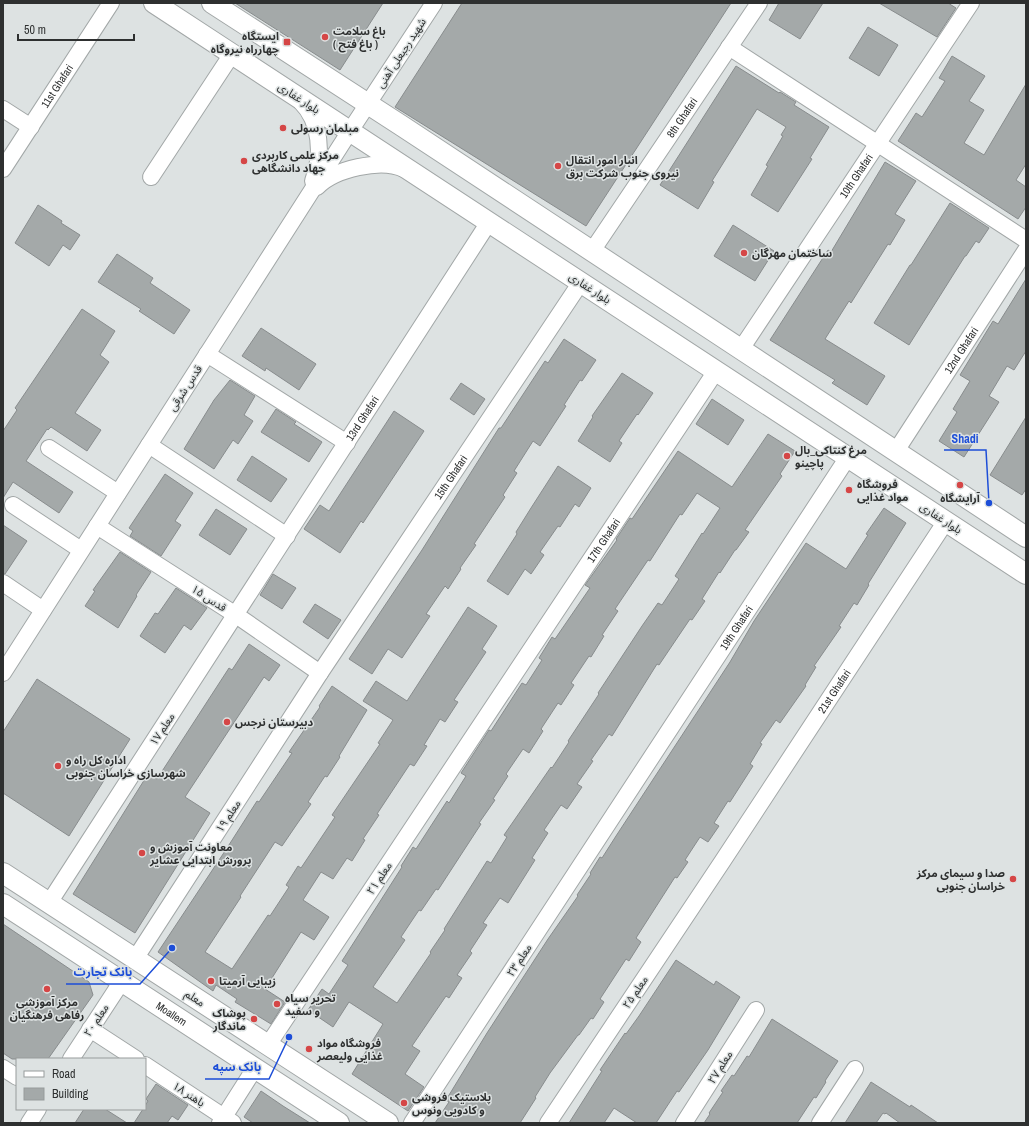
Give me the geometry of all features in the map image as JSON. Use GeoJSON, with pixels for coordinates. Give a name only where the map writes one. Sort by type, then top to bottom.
{"type":"FeatureCollection","features":[{"type":"Feature","properties":{"kind":"main road","name":"بلوار غفاری"},"geometry":{"type":"LineString","coordinates":[[154,3],[1026,574]]}},
{"type":"Feature","properties":{"kind":"main road"},"geometry":{"type":"LineString","coordinates":[[212,3],[1026,537]]}},
{"type":"Feature","properties":{"kind":"main road","name":"معلم"},"geometry":{"type":"LineString","coordinates":[[3,874],[388,1123]]}},
{"type":"Feature","properties":{"kind":"main road","name":"Moallem"},"geometry":{"type":"LineString","coordinates":[[3,904],[339,1123]]}},
{"type":"Feature","properties":{"kind":"street","name":"11st Ghafari"},"geometry":{"type":"LineString","coordinates":[[3,169],[111,3]]}},
{"type":"Feature","properties":{"kind":"street","name":"شهید رجبعلی آهنی"},"geometry":{"type":"LineString","coordinates":[[368,104],[434,3]]}},
{"type":"Feature","properties":{"kind":"street","name":"8th Ghafari"},"geometry":{"type":"LineString","coordinates":[[592,251],[759,3]]}},
{"type":"Feature","properties":{"kind":"street","name":"10th Ghafari"},"geometry":{"type":"LineString","coordinates":[[741,349],[971,3]]}},
{"type":"Feature","properties":{"kind":"street"},"geometry":{"type":"LineString","coordinates":[[729,47],[1026,240]]}},
{"type":"Feature","properties":{"kind":"street"},"geometry":{"type":"LineString","coordinates":[[151,177],[232,54]]}},
{"type":"Feature","properties":{"kind":"street"},"geometry":{"type":"LineString","coordinates":[[292,94],[308,109],[316,127],[319,148],[317,170],[308,197]]}},
{"type":"Feature","properties":{"kind":"street","name":"قدس شرقی"},"geometry":{"type":"LineString","coordinates":[[3,673],[368,104]]}},
{"type":"Feature","properties":{"kind":"street"},"geometry":{"type":"LineString","coordinates":[[3,109],[30,127]]}},
{"type":"Feature","properties":{"kind":"street"},"geometry":{"type":"LineString","coordinates":[[308,197],[323,181],[335,175],[363,167],[374,165],[396,166],[419,176]]}},
{"type":"Feature","properties":{"kind":"street","name":"13rd Ghafari"},"geometry":{"type":"LineString","coordinates":[[236,616],[489,222]]}},
{"type":"Feature","properties":{"kind":"street","name":"12nd Ghafari"},"geometry":{"type":"LineString","coordinates":[[896,451],[1026,250]]}},
{"type":"Feature","properties":{"kind":"street","name":"15th Ghafari"},"geometry":{"type":"LineString","coordinates":[[320,673],[581,282]]}},
{"type":"Feature","properties":{"kind":"street"},"geometry":{"type":"LineString","coordinates":[[208,354],[347,443]]}},
{"type":"Feature","properties":{"kind":"street","name":"17th Ghafari"},"geometry":{"type":"LineString","coordinates":[[491,710],[716,371]]}},
{"type":"Feature","properties":{"kind":"street"},"geometry":{"type":"LineString","coordinates":[[149,445],[287,536]]}},
{"type":"Feature","properties":{"kind":"street"},"geometry":{"type":"LineString","coordinates":[[49,448],[118,493]]}},
{"type":"Feature","properties":{"kind":"street","name":"19th Ghafari"},"geometry":{"type":"LineString","coordinates":[[625,798],[848,457]]}},
{"type":"Feature","properties":{"kind":"street"},"geometry":{"type":"LineString","coordinates":[[13,505],[82,550]]}},
{"type":"Feature","properties":{"kind":"street","name":"21st Ghafari"},"geometry":{"type":"LineString","coordinates":[[722,862],[946,522]]}},
{"type":"Feature","properties":{"kind":"street","name":"قدس ۱۵"},"geometry":{"type":"LineString","coordinates":[[97,526],[236,616],[320,673]]}},
{"type":"Feature","properties":{"kind":"street"},"geometry":{"type":"LineString","coordinates":[[3,583],[43,610]]}},
{"type":"Feature","properties":{"kind":"street","name":"معلم ۱۷"},"geometry":{"type":"LineString","coordinates":[[49,903],[236,616]]}},
{"type":"Feature","properties":{"kind":"street","name":"معلم ۱۹"},"geometry":{"type":"LineString","coordinates":[[136,959],[320,673]]}},
{"type":"Feature","properties":{"kind":"street","name":"معلم ۲۱"},"geometry":{"type":"LineString","coordinates":[[268,1045],[491,710]]}},
{"type":"Feature","properties":{"kind":"street","name":"معلم ۲۳"},"geometry":{"type":"LineString","coordinates":[[412,1123],[625,798]]}},
{"type":"Feature","properties":{"kind":"street","name":"معلم ۲۵"},"geometry":{"type":"LineString","coordinates":[[548,1123],[722,862]]}},
{"type":"Feature","properties":{"kind":"street","name":"معلم ۲۰"},"geometry":{"type":"LineString","coordinates":[[71,1058],[122,981]]}},
{"type":"Feature","properties":{"kind":"street","name":"معلم ۲۷"},"geometry":{"type":"LineString","coordinates":[[684,1123],[756,1010]]}},
{"type":"Feature","properties":{"kind":"street"},"geometry":{"type":"LineString","coordinates":[[90,1029],[134,1058]]}},
{"type":"Feature","properties":{"kind":"street","name":"باهنر ۱۸"},"geometry":{"type":"LineString","coordinates":[[146,1066],[226,1121]]}},
{"type":"Feature","properties":{"kind":"street"},"geometry":{"type":"LineString","coordinates":[[3,1068],[16,1076]]}},
{"type":"Feature","properties":{"kind":"street"},"geometry":{"type":"LineString","coordinates":[[226,1121],[255,1068]]}},
{"type":"Feature","properties":{"kind":"street"},"geometry":{"type":"LineString","coordinates":[[820,1123],[855,1069]]}},
{"type":"Feature","properties":{"kind":"street"},"geometry":{"type":"LineString","coordinates":[[29,1123],[37,1110]]}},
{"type":"Feature","properties":{"kind":"building","name":"باغ سلامت ( باغ فتح )"},"geometry":{"type":"Polygon","coordinates":[[[235,3],[383,3],[340,70],[235,3]]]}},
{"type":"Feature","properties":{"kind":"building","name":"انبار امور انتقال نیروی جنوب شرکت برق"},"geometry":{"type":"Polygon","coordinates":[[[462,3],[731,3],[586,226],[395,107],[462,3]]]}},
{"type":"Feature","properties":{"kind":"building"},"geometry":{"type":"Polygon","coordinates":[[[779,3],[823,3],[800,39],[769,20],[779,3]]]}},
{"type":"Feature","properties":{"kind":"building"},"geometry":{"type":"Polygon","coordinates":[[[879,3],[948,3],[956,8],[937,37],[879,3]]]}},
{"type":"Feature","properties":{"kind":"building"},"geometry":{"type":"Polygon","coordinates":[[[868,27],[898,45],[879,76],[849,58],[868,27]]]}},
{"type":"Feature","properties":{"kind":"building"},"geometry":{"type":"Polygon","coordinates":[[[952,56],[985,76],[969,101],[984,110],[964,143],[984,155],[1026,84],[1026,164],[1016,180],[1026,187],[1026,207],[1018,219],[898,141],[916,113],[922,117],[945,81],[939,78],[952,56]]]}},
{"type":"Feature","properties":{"kind":"building"},"geometry":{"type":"Polygon","coordinates":[[[736,66],[796,102],[794,105],[829,127],[810,158],[812,159],[778,212],[751,195],[768,166],[766,165],[783,136],[781,135],[786,127],[757,109],[712,181],[714,182],[698,209],[660,185],[736,66]]]}},
{"type":"Feature","properties":{"kind":"building"},"geometry":{"type":"Polygon","coordinates":[[[885,162],[916,181],[895,214],[905,220],[890,245],[888,244],[851,303],[849,301],[825,339],[885,376],[867,405],[832,383],[835,380],[770,340],[828,250],[831,252],[885,162]]]}},
{"type":"Feature","properties":{"kind":"building"},"geometry":{"type":"Polygon","coordinates":[[[950,203],[989,228],[979,243],[976,241],[965,256],[909,345],[874,323],[950,203]]]}},
{"type":"Feature","properties":{"kind":"building"},"geometry":{"type":"Polygon","coordinates":[[[38,205],[62,221],[61,223],[80,235],[70,250],[63,245],[49,266],[15,243],[38,205]]]}},
{"type":"Feature","properties":{"kind":"building","name":"ساختمان مهرگان"},"geometry":{"type":"Polygon","coordinates":[[[733,225],[774,251],[755,281],[714,256],[733,225]]]}},
{"type":"Feature","properties":{"kind":"building"},"geometry":{"type":"Polygon","coordinates":[[[117,254],[153,278],[150,283],[190,310],[174,334],[139,311],[141,309],[98,282],[117,254]]]}},
{"type":"Feature","properties":{"kind":"building"},"geometry":{"type":"Polygon","coordinates":[[[1026,279],[1026,351],[1014,370],[1007,366],[989,396],[999,402],[964,457],[939,441],[957,412],[953,409],[970,381],[960,375],[993,321],[998,324],[1026,279]]]}},
{"type":"Feature","properties":{"kind":"building"},"geometry":{"type":"Polygon","coordinates":[[[82,309],[115,331],[100,355],[109,362],[75,413],[101,430],[87,451],[51,427],[48,430],[47,429],[26,461],[73,492],[59,513],[13,482],[3,498],[3,431],[17,410],[15,408],[82,309]]]}},
{"type":"Feature","properties":{"kind":"building"},"geometry":{"type":"Polygon","coordinates":[[[261,328],[316,364],[299,390],[266,368],[265,371],[242,356],[261,328]]]}},
{"type":"Feature","properties":{"kind":"building"},"geometry":{"type":"Polygon","coordinates":[[[564,339],[596,360],[582,381],[580,380],[564,405],[566,406],[540,446],[533,441],[514,471],[517,473],[503,495],[505,497],[474,544],[476,545],[448,589],[445,586],[426,614],[430,616],[402,658],[388,649],[372,674],[349,659],[422,550],[499,428],[501,428],[545,361],[548,363],[564,339]]]}},
{"type":"Feature","properties":{"kind":"building"},"geometry":{"type":"Polygon","coordinates":[[[622,373],[653,393],[619,441],[622,443],[610,462],[578,441],[593,417],[592,416],[622,373]]]}},
{"type":"Feature","properties":{"kind":"building"},"geometry":{"type":"Polygon","coordinates":[[[230,380],[255,396],[244,415],[253,421],[238,444],[233,440],[214,469],[184,449],[214,400],[230,380]]]}},
{"type":"Feature","properties":{"kind":"building"},"geometry":{"type":"Polygon","coordinates":[[[461,383],[485,399],[474,415],[450,399],[461,383]]]}},
{"type":"Feature","properties":{"kind":"building"},"geometry":{"type":"Polygon","coordinates":[[[712,399],[744,420],[728,445],[696,424],[712,399]]]}},
{"type":"Feature","properties":{"kind":"building"},"geometry":{"type":"Polygon","coordinates":[[[276,409],[296,422],[294,424],[322,442],[309,462],[261,432],[276,409]]]}},
{"type":"Feature","properties":{"kind":"building"},"geometry":{"type":"Polygon","coordinates":[[[394,411],[424,431],[363,523],[361,521],[340,553],[304,529],[320,505],[329,511],[394,411]]]}},
{"type":"Feature","properties":{"kind":"building"},"geometry":{"type":"Polygon","coordinates":[[[1026,417],[1026,489],[1022,495],[990,475],[1026,417]]]}},
{"type":"Feature","properties":{"kind":"building"},"geometry":{"type":"Polygon","coordinates":[[[768,434],[795,451],[780,474],[782,476],[745,530],[749,532],[720,573],[719,572],[702,599],[705,601],[692,620],[690,619],[659,665],[657,664],[612,736],[609,734],[591,760],[593,761],[577,784],[582,787],[567,809],[561,805],[544,830],[548,833],[532,858],[535,860],[508,903],[500,898],[483,923],[487,925],[470,951],[472,953],[457,975],[462,978],[449,998],[446,996],[412,1046],[420,1051],[405,1074],[424,1087],[408,1111],[352,1074],[383,1024],[349,1002],[333,1027],[308,1010],[322,989],[329,994],[348,965],[342,961],[402,867],[401,866],[413,847],[416,849],[447,801],[449,803],[466,776],[461,773],[489,730],[491,731],[522,683],[526,685],[542,660],[539,658],[552,637],[555,639],[590,588],[585,585],[617,540],[616,539],[630,518],[632,519],[678,451],[732,487],[768,434]],[[697,493],[682,515],[680,514],[650,561],[648,560],[615,609],[618,611],[602,635],[604,636],[591,657],[589,656],[571,683],[574,685],[561,705],[558,703],[541,729],[543,731],[529,753],[523,749],[506,774],[508,776],[493,799],[495,800],[479,823],[481,824],[438,890],[436,889],[421,911],[419,910],[401,937],[405,940],[373,987],[397,1003],[431,953],[430,952],[445,930],[444,929],[487,861],[491,863],[507,837],[504,835],[551,767],[552,768],[599,694],[598,693],[642,626],[658,603],[662,605],[679,579],[675,576],[702,533],[703,534],[720,508],[697,493]]]}},
{"type":"Feature","properties":{"kind":"building"},"geometry":{"type":"Polygon","coordinates":[[[252,456],[287,479],[271,502],[237,480],[252,456]]]}},
{"type":"Feature","properties":{"kind":"building"},"geometry":{"type":"Polygon","coordinates":[[[558,466],[591,488],[579,507],[575,504],[560,527],[558,526],[540,552],[544,555],[531,574],[525,569],[508,595],[487,581],[558,466]]]}},
{"type":"Feature","properties":{"kind":"building"},"geometry":{"type":"Polygon","coordinates":[[[165,474],[193,493],[175,521],[181,525],[161,556],[130,536],[133,531],[129,528],[165,474]]]}},
{"type":"Feature","properties":{"kind":"building"},"geometry":{"type":"Polygon","coordinates":[[[884,508],[906,523],[868,584],[869,585],[857,605],[854,603],[839,626],[841,627],[814,666],[816,667],[805,685],[806,686],[780,723],[776,720],[760,743],[762,744],[750,764],[753,766],[730,802],[728,801],[714,823],[719,826],[708,842],[700,837],[685,860],[688,862],[677,878],[675,877],[636,938],[641,942],[629,961],[626,959],[600,999],[604,1002],[593,1019],[591,1018],[550,1073],[520,1123],[435,1123],[449,1102],[446,1100],[487,1033],[578,896],[577,895],[600,857],[602,858],[730,662],[754,621],[806,543],[846,569],[868,535],[866,534],[884,508]]]}},
{"type":"Feature","properties":{"kind":"building"},"geometry":{"type":"Polygon","coordinates":[[[216,509],[247,529],[230,555],[199,535],[216,509]]]}},
{"type":"Feature","properties":{"kind":"building"},"geometry":{"type":"Polygon","coordinates":[[[3,525],[27,541],[5,574],[3,574],[3,525]]]}},
{"type":"Feature","properties":{"kind":"building"},"geometry":{"type":"Polygon","coordinates":[[[120,552],[151,572],[136,595],[137,596],[118,628],[85,606],[95,591],[93,590],[120,552]]]}},
{"type":"Feature","properties":{"kind":"building"},"geometry":{"type":"Polygon","coordinates":[[[273,574],[296,588],[282,609],[260,595],[273,574]]]}},
{"type":"Feature","properties":{"kind":"building"},"geometry":{"type":"Polygon","coordinates":[[[176,588],[207,608],[191,630],[184,625],[165,653],[140,636],[155,613],[158,614],[176,588]]]}},
{"type":"Feature","properties":{"kind":"building"},"geometry":{"type":"Polygon","coordinates":[[[315,604],[341,620],[328,639],[303,622],[315,604]]]}},
{"type":"Feature","properties":{"kind":"building"},"geometry":{"type":"Polygon","coordinates":[[[468,607],[497,626],[482,649],[486,652],[454,700],[458,702],[445,722],[440,719],[424,745],[427,746],[414,766],[410,764],[377,814],[379,815],[363,839],[365,840],[352,861],[347,858],[333,879],[321,872],[303,900],[329,917],[314,940],[301,932],[265,989],[285,1002],[271,1024],[235,1002],[237,999],[216,985],[213,991],[158,952],[257,801],[259,802],[292,753],[289,752],[320,707],[319,706],[332,686],[367,710],[339,756],[340,757],[327,777],[325,776],[308,802],[311,804],[282,846],[275,842],[205,952],[232,969],[268,915],[270,916],[289,887],[286,885],[298,866],[301,868],[335,817],[332,815],[380,744],[378,743],[393,720],[363,701],[376,681],[407,701],[468,607]]]}},
{"type":"Feature","properties":{"kind":"building","name":"معاونت آموزش و پرورش ابتدایی عشایر"},"geometry":{"type":"Polygon","coordinates":[[[249,644],[280,665],[269,681],[264,677],[185,797],[210,813],[135,933],[73,894],[148,774],[157,779],[229,668],[232,670],[249,644]]]}},
{"type":"Feature","properties":{"kind":"building","name":"اداره کل راه و شهرسازی خراسان جنوبی"},"geometry":{"type":"Polygon","coordinates":[[[37,679],[130,739],[69,836],[3,793],[3,732],[37,679]]]}},
{"type":"Feature","properties":{"kind":"building","name":"مرکز آموزشی رفاهی فرهنگیان"},"geometry":{"type":"Polygon","coordinates":[[[3,924],[89,982],[93,995],[49,1058],[12,1059],[3,1053],[3,924]]]}},
{"type":"Feature","properties":{"kind":"building"},"geometry":{"type":"Polygon","coordinates":[[[676,960],[714,985],[716,981],[740,997],[708,1050],[679,1092],[677,1091],[656,1123],[637,1123],[614,1108],[604,1123],[569,1123],[602,1071],[600,1070],[625,1033],[626,1034],[639,1016],[676,960]]]}},
{"type":"Feature","properties":{"kind":"building"},"geometry":{"type":"Polygon","coordinates":[[[772,1019],[838,1061],[816,1098],[814,1097],[797,1123],[704,1123],[723,1092],[721,1091],[732,1075],[734,1076],[747,1056],[749,1057],[772,1019]]]}},
{"type":"Feature","properties":{"kind":"building"},"geometry":{"type":"Polygon","coordinates":[[[871,1082],[910,1107],[911,1105],[938,1123],[900,1123],[886,1113],[883,1113],[876,1123],[845,1123],[871,1082]]]}},
{"type":"Feature","properties":{"kind":"building"},"geometry":{"type":"Polygon","coordinates":[[[156,1084],[188,1105],[178,1120],[172,1116],[167,1123],[134,1123],[142,1110],[146,1110],[146,1104],[148,1101],[146,1099],[156,1084]]]}},
{"type":"Feature","properties":{"kind":"building"},"geometry":{"type":"Polygon","coordinates":[[[261,1091],[310,1123],[253,1123],[244,1117],[261,1091]]]}},
{"type":"Feature","properties":{"kind":"building"},"geometry":{"type":"Polygon","coordinates":[[[83,1110],[107,1110],[127,1123],[75,1123],[83,1110]]]}},
{"type":"Feature","properties":{"kind":"place","name":"باغ سلامت ( باغ فتح )"},"geometry":{"type":"Point","coordinates":[325,37]}},
{"type":"Feature","properties":{"kind":"place","name":"ایستگاه چهارراه نیروگاه"},"geometry":{"type":"Point","coordinates":[287,42]}},
{"type":"Feature","properties":{"kind":"place","name":"مبلمان رسولی"},"geometry":{"type":"Point","coordinates":[283,128]}},
{"type":"Feature","properties":{"kind":"place","name":"مرکز علمی کاربردی جهاد دانشگاهی"},"geometry":{"type":"Point","coordinates":[244,161]}},
{"type":"Feature","properties":{"kind":"place","name":"انبار امور انتقال نیروی جنوب شرکت برق"},"geometry":{"type":"Point","coordinates":[558,166]}},
{"type":"Feature","properties":{"kind":"place","name":"ساختمان مهرگان"},"geometry":{"type":"Point","coordinates":[744,253]}},
{"type":"Feature","properties":{"kind":"place","name":"مرغ کنتاکی_بال پاچینو"},"geometry":{"type":"Point","coordinates":[787,456]}},
{"type":"Feature","properties":{"kind":"place","name":"آرایشگاه"},"geometry":{"type":"Point","coordinates":[960,485]}},
{"type":"Feature","properties":{"kind":"place","name":"فروشگاه مواد غذایی"},"geometry":{"type":"Point","coordinates":[849,490]}},
{"type":"Feature","properties":{"kind":"place","name":"Shadi"},"geometry":{"type":"Point","coordinates":[989,503]}},
{"type":"Feature","properties":{"kind":"place","name":"دبیرستان نرجس"},"geometry":{"type":"Point","coordinates":[227,722]}},
{"type":"Feature","properties":{"kind":"place","name":"اداره کل راه و شهرسازی خراسان جنوبی"},"geometry":{"type":"Point","coordinates":[58,766]}},
{"type":"Feature","properties":{"kind":"place","name":"معاونت آموزش و پرورش ابتدایی عشایر"},"geometry":{"type":"Point","coordinates":[142,853]}},
{"type":"Feature","properties":{"kind":"place","name":"صدا و سیمای مرکز خراسان جنوبی"},"geometry":{"type":"Point","coordinates":[1013,879]}},
{"type":"Feature","properties":{"kind":"place","name":"بانک تجارت"},"geometry":{"type":"Point","coordinates":[172,948]}},
{"type":"Feature","properties":{"kind":"place","name":"زیبایی آرمیتا"},"geometry":{"type":"Point","coordinates":[211,981]}},
{"type":"Feature","properties":{"kind":"place","name":"مرکز آموزشی رفاهی فرهنگیان"},"geometry":{"type":"Point","coordinates":[47,989]}},
{"type":"Feature","properties":{"kind":"place","name":"تحریر سیاه و سفید"},"geometry":{"type":"Point","coordinates":[277,1004]}},
{"type":"Feature","properties":{"kind":"place","name":"پوشاک ماندگار"},"geometry":{"type":"Point","coordinates":[254,1019]}},
{"type":"Feature","properties":{"kind":"place","name":"بانک سپه"},"geometry":{"type":"Point","coordinates":[289,1037]}},
{"type":"Feature","properties":{"kind":"place","name":"فروشگاه مواد غذایی ولیعصر"},"geometry":{"type":"Point","coordinates":[309,1049]}},
{"type":"Feature","properties":{"kind":"place","name":"پلاستیک فروشی و کادویی ونوس"},"geometry":{"type":"Point","coordinates":[404,1103]}}]}
